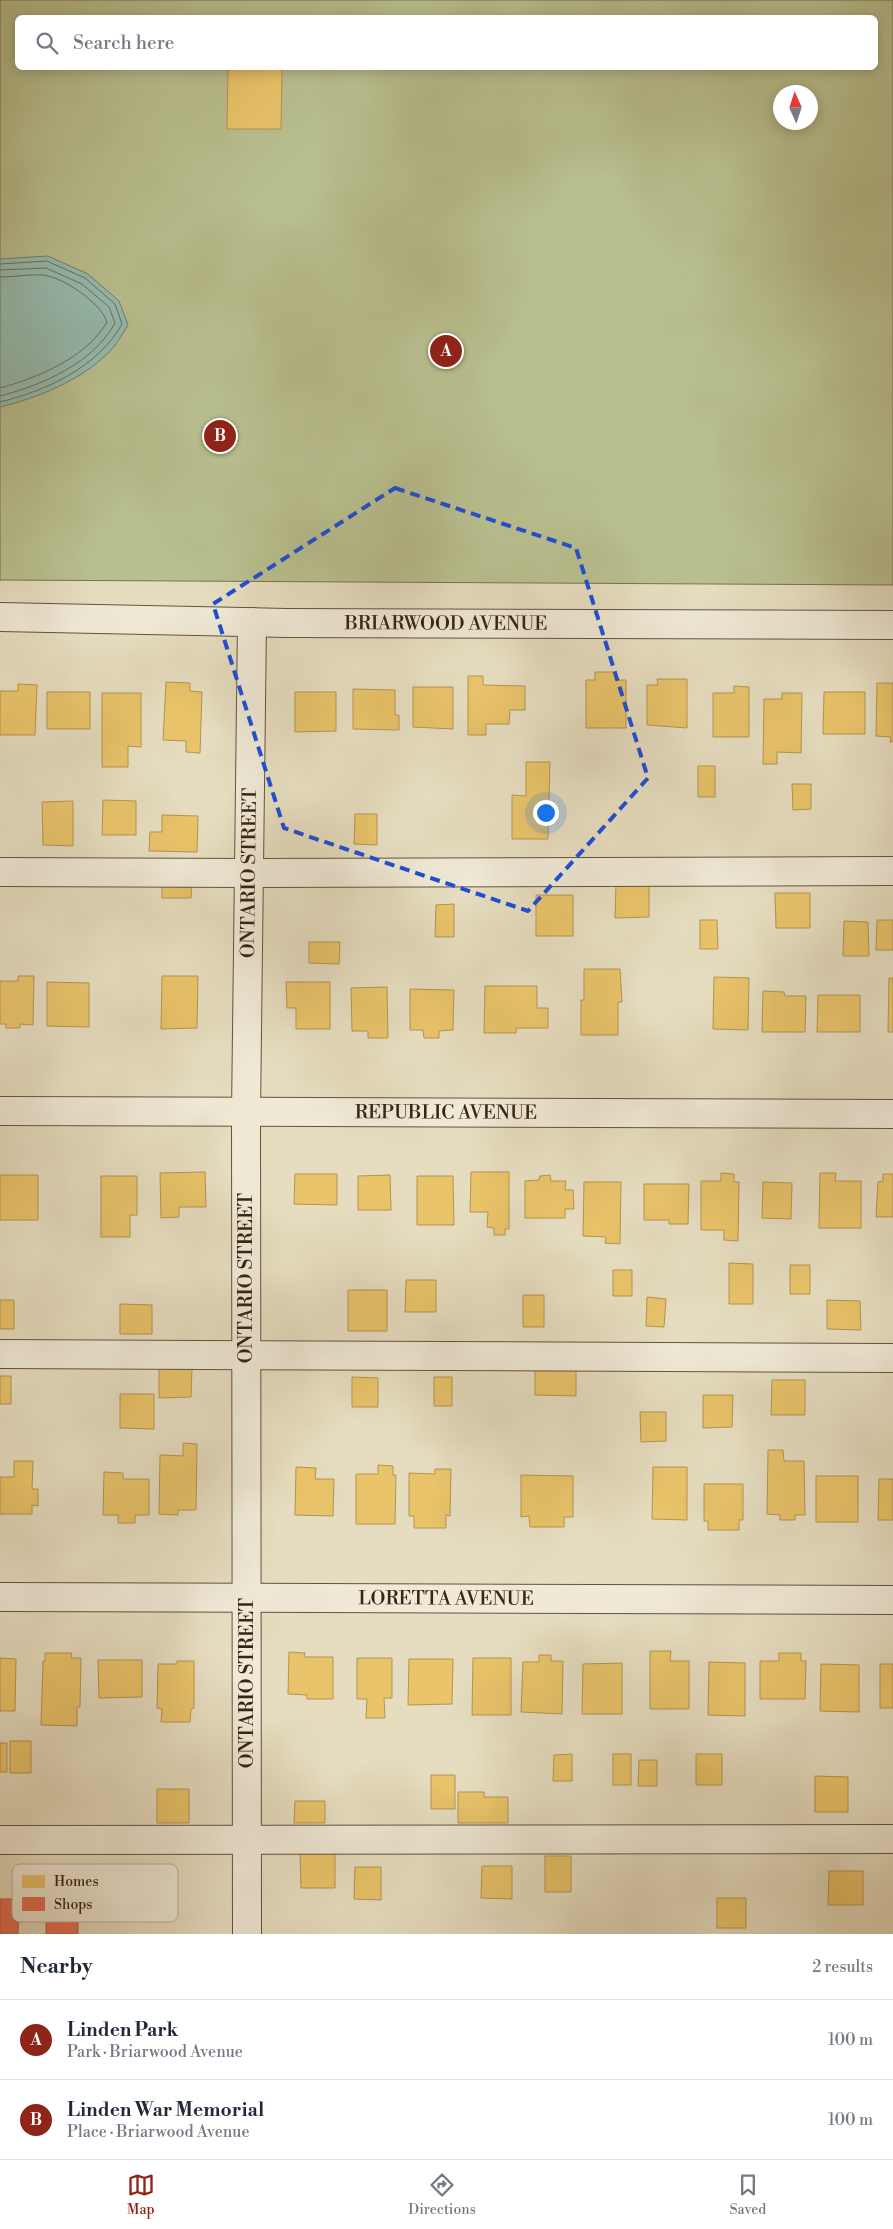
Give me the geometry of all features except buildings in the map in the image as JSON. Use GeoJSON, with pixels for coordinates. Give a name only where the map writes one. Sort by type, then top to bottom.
{"type":"FeatureCollection","features":[{"type":"Feature","properties":{"kind":"street","name":"BRIARWOOD AVENUE"},"geometry":{"type":"LineString","coordinates":[[0,618],[252,622],[893,624]]}},
{"type":"Feature","properties":{"kind":"street","name":"ONTARIO STREET"},"geometry":{"type":"LineString","coordinates":[[247,1934],[246,1113],[252,622]]}},
{"type":"Feature","properties":{"kind":"street"},"geometry":{"type":"LineString","coordinates":[[0,872],[893,871]]}},
{"type":"Feature","properties":{"kind":"street","name":"REPUBLIC AVENUE"},"geometry":{"type":"LineString","coordinates":[[0,1111],[893,1114]]}},
{"type":"Feature","properties":{"kind":"street"},"geometry":{"type":"LineString","coordinates":[[0,1354],[893,1358]]}},
{"type":"Feature","properties":{"kind":"street","name":"LORETTA AVENUE"},"geometry":{"type":"LineString","coordinates":[[0,1597],[893,1600]]}},
{"type":"Feature","properties":{"kind":"street"},"geometry":{"type":"LineString","coordinates":[[0,1840],[893,1839]]}},
{"type":"Feature","properties":{"kind":"highlighted area"},"geometry":{"type":"Polygon","coordinates":[[[395,488],[576,548],[648,778],[528,911],[284,828],[213,604],[395,488]]]}},
{"type":"Feature","properties":{"kind":"green space"},"geometry":{"type":"Polygon","coordinates":[[[0,0],[893,0],[893,585],[0,580],[0,0]]]}},
{"type":"Feature","properties":{"kind":"water"},"geometry":{"type":"Polygon","coordinates":[[[48,256],[88,274],[119,301],[128,325],[111,350],[85,372],[29,399],[0,407],[0,259],[48,256]]]}},
{"type":"Feature","properties":{"kind":"place","name":"Linden Park"},"geometry":{"type":"Point","coordinates":[446,351]}},
{"type":"Feature","properties":{"kind":"place","name":"Linden War Memorial"},"geometry":{"type":"Point","coordinates":[220,436]}}]}
